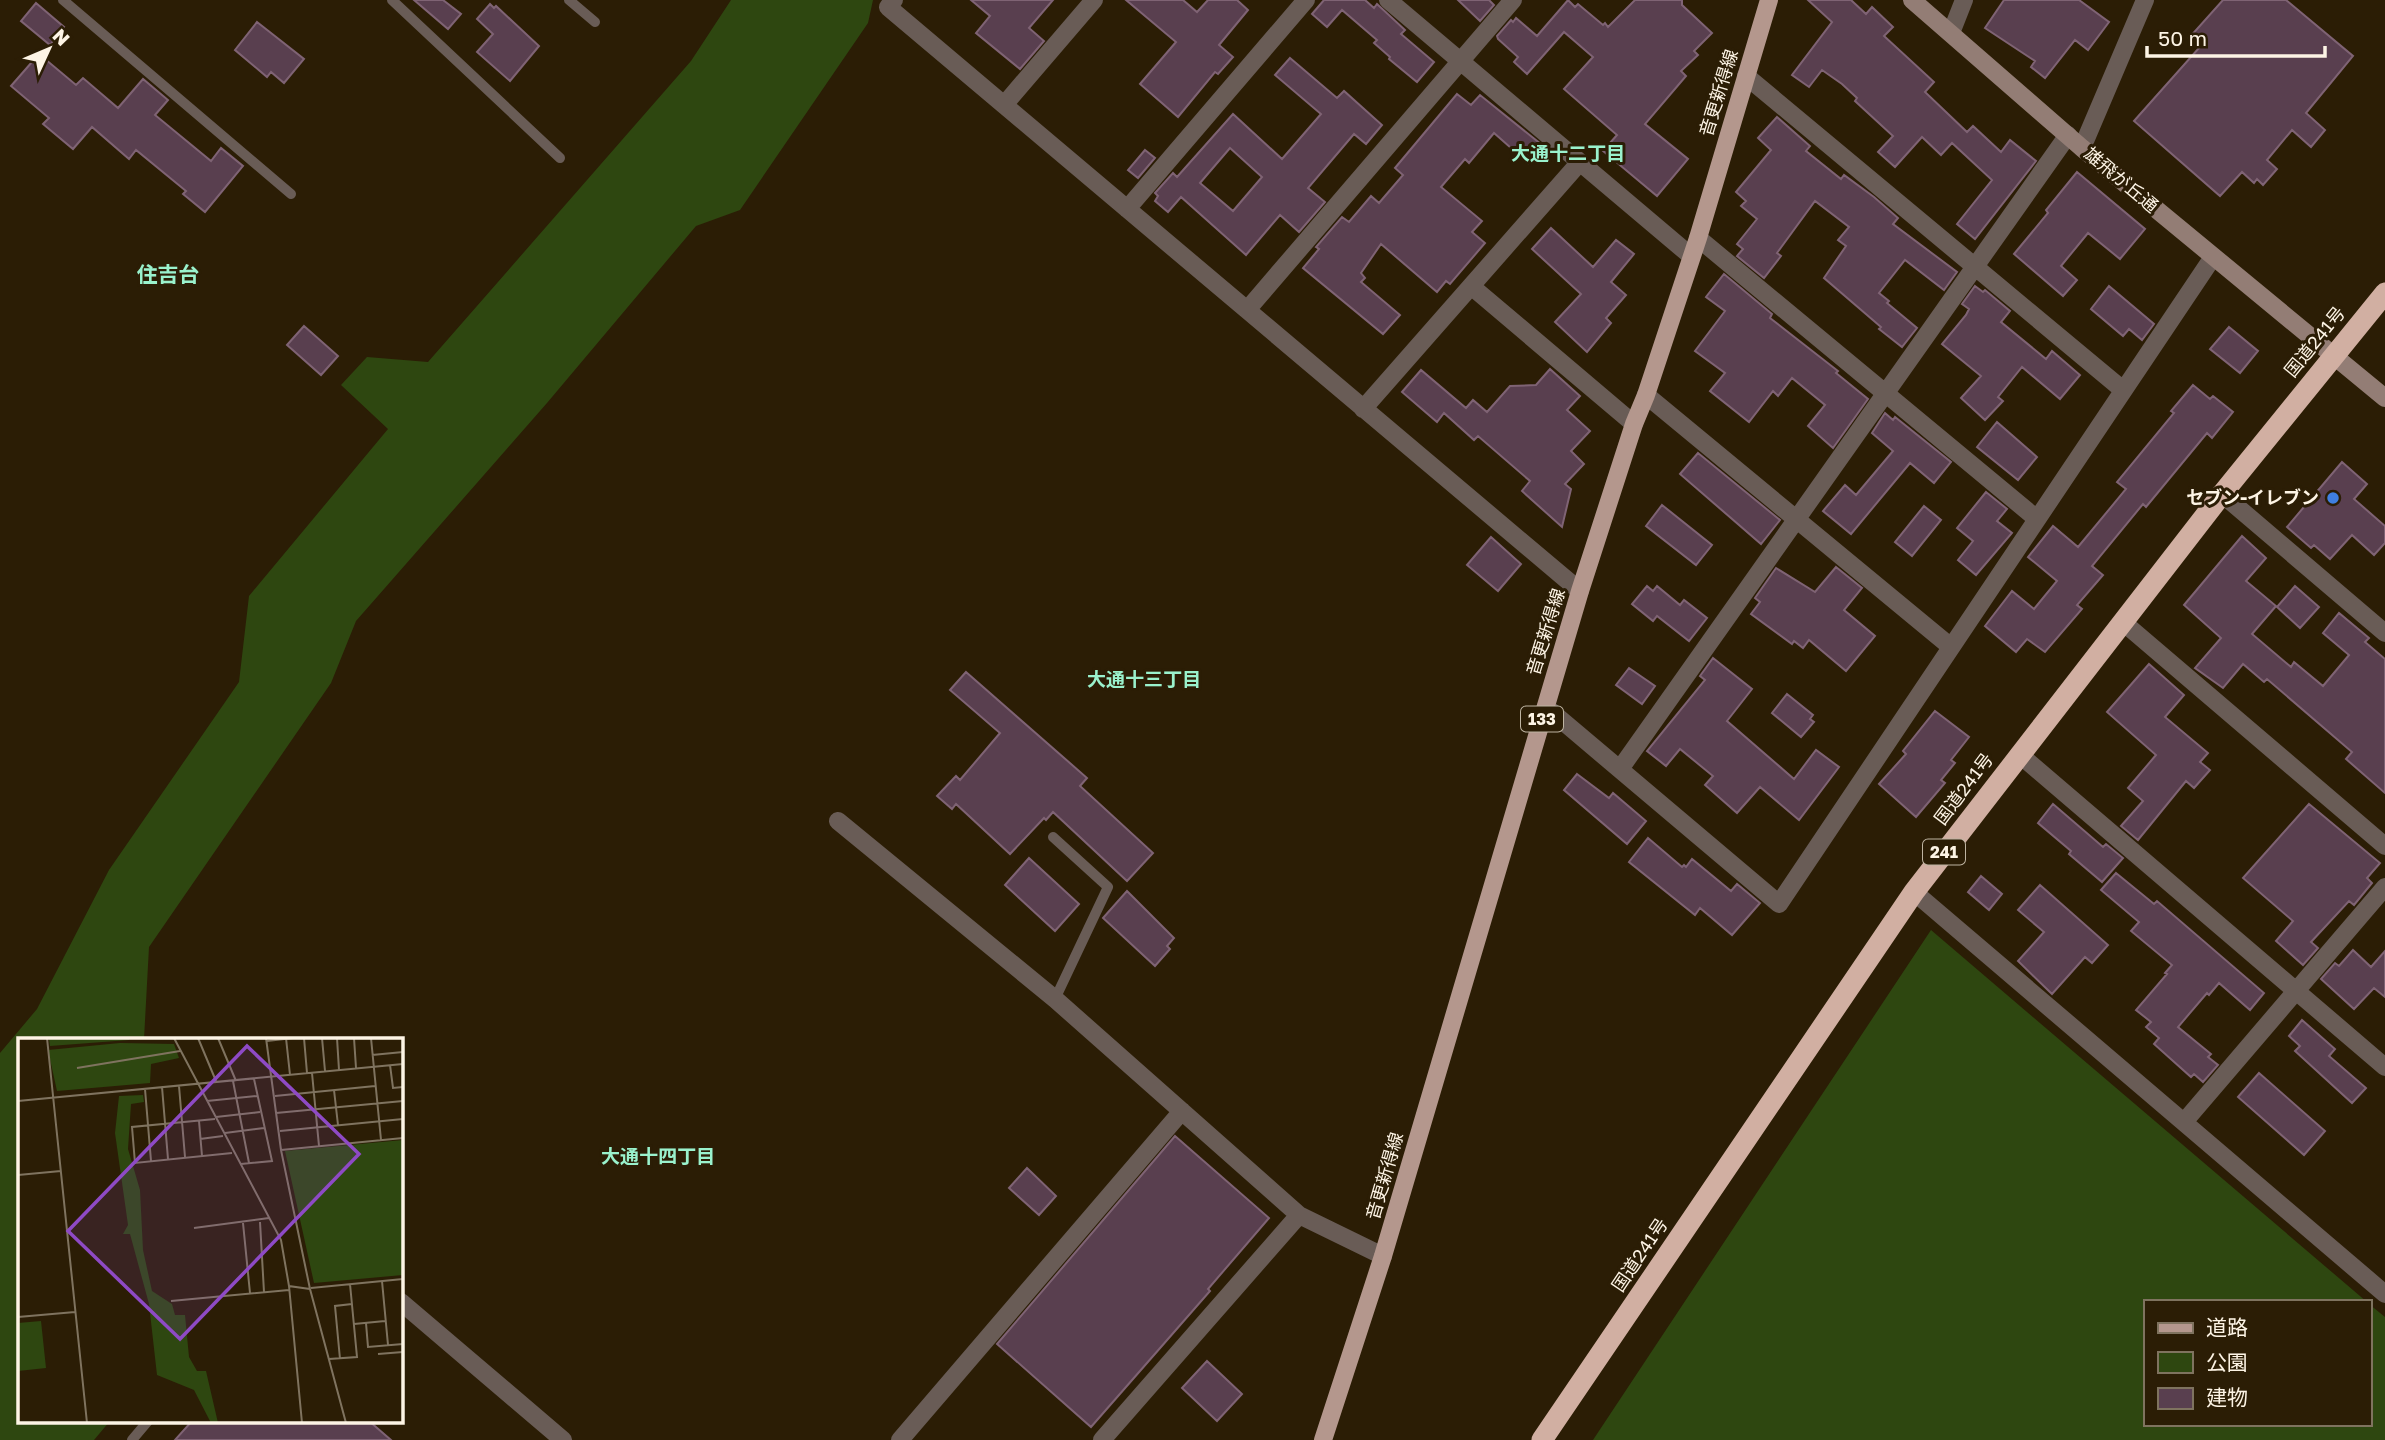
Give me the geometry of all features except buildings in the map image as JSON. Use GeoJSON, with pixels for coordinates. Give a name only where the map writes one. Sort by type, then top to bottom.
{"type":"FeatureCollection","features":[{"type":"Feature","properties":{"kind":"highway","name":"国道241号"},"geometry":{"type":"LineString","coordinates":[[1542,1440],[1914,892],[2222,494],[2385,293]]}},
{"type":"Feature","properties":{"kind":"main road","name":"音更新得線"},"geometry":{"type":"LineString","coordinates":[[1323,1440],[1383,1256],[1580,592],[1698,238],[1769,0]]}},
{"type":"Feature","properties":{"kind":"street"},"geometry":{"type":"LineString","coordinates":[[894,0],[888,7],[1580,592]]}},
{"type":"Feature","properties":{"kind":"street"},"geometry":{"type":"LineString","coordinates":[[1004,105],[1094,0]]}},
{"type":"Feature","properties":{"kind":"street"},"geometry":{"type":"LineString","coordinates":[[1127,209],[1306,0]]}},
{"type":"Feature","properties":{"kind":"street"},"geometry":{"type":"LineString","coordinates":[[1388,0],[1690,256]]}},
{"type":"Feature","properties":{"kind":"street"},"geometry":{"type":"LineString","coordinates":[[1247,310],[1513,0]]}},
{"type":"Feature","properties":{"kind":"street","name":"雄飛が丘通"},"geometry":{"type":"LineString","coordinates":[[1912,0],[2082,148],[2385,398]]}},
{"type":"Feature","properties":{"kind":"street"},"geometry":{"type":"LineString","coordinates":[[1951,33],[1964,0]]}},
{"type":"Feature","properties":{"kind":"street"},"geometry":{"type":"LineString","coordinates":[[2082,148],[2145,0]]}},
{"type":"Feature","properties":{"kind":"street"},"geometry":{"type":"LineString","coordinates":[[1746,76],[2123,390]]}},
{"type":"Feature","properties":{"kind":"street"},"geometry":{"type":"LineString","coordinates":[[1620,769],[2068,135]]}},
{"type":"Feature","properties":{"kind":"street"},"geometry":{"type":"LineString","coordinates":[[1363,409],[1580,162]]}},
{"type":"Feature","properties":{"kind":"street"},"geometry":{"type":"LineString","coordinates":[[1698,238],[2037,519]]}},
{"type":"Feature","properties":{"kind":"street"},"geometry":{"type":"LineString","coordinates":[[1546,707],[1779,904],[2213,257]]}},
{"type":"Feature","properties":{"kind":"street"},"geometry":{"type":"LineString","coordinates":[[1471,286],[1634,424]]}},
{"type":"Feature","properties":{"kind":"street"},"geometry":{"type":"LineString","coordinates":[[1646,395],[1951,647]]}},
{"type":"Feature","properties":{"kind":"street"},"geometry":{"type":"LineString","coordinates":[[2222,494],[2385,633]]}},
{"type":"Feature","properties":{"kind":"street"},"geometry":{"type":"LineString","coordinates":[[2124,623],[2385,846]]}},
{"type":"Feature","properties":{"kind":"street"},"geometry":{"type":"LineString","coordinates":[[2019,754],[2385,1067]]}},
{"type":"Feature","properties":{"kind":"street"},"geometry":{"type":"LineString","coordinates":[[838,821],[1055,999],[1299,1215],[1383,1256]]}},
{"type":"Feature","properties":{"kind":"street"},"geometry":{"type":"LineString","coordinates":[[2184,1122],[2385,887]]}},
{"type":"Feature","properties":{"kind":"street"},"geometry":{"type":"LineString","coordinates":[[1914,892],[2385,1294]]}},
{"type":"Feature","properties":{"kind":"street"},"geometry":{"type":"LineString","coordinates":[[900,1440],[1182,1111]]}},
{"type":"Feature","properties":{"kind":"street"},"geometry":{"type":"LineString","coordinates":[[1102,1440],[1299,1215]]}},
{"type":"Feature","properties":{"kind":"street"},"geometry":{"type":"LineString","coordinates":[[402,1303],[563,1440]]}},
{"type":"Feature","properties":{"kind":"lane"},"geometry":{"type":"LineString","coordinates":[[63,0],[291,194]]}},
{"type":"Feature","properties":{"kind":"lane"},"geometry":{"type":"LineString","coordinates":[[392,0],[560,158]]}},
{"type":"Feature","properties":{"kind":"lane"},"geometry":{"type":"LineString","coordinates":[[569,0],[595,22]]}},
{"type":"Feature","properties":{"kind":"lane"},"geometry":{"type":"LineString","coordinates":[[1053,837],[1108,887],[1055,999]]}},
{"type":"Feature","properties":{"kind":"lane"},"geometry":{"type":"LineString","coordinates":[[132,1440],[147,1422]]}},
{"type":"Feature","properties":{"kind":"green space"},"geometry":{"type":"Polygon","coordinates":[[[731,0],[873,0],[868,23],[740,210],[696,226],[547,403],[356,621],[331,683],[149,947],[144,1038],[18,1038],[18,1422],[109,1422],[94,1440],[0,1440],[0,1053],[37,1009],[109,870],[239,682],[249,596],[388,429],[341,385],[367,357],[428,362],[691,61],[731,0]]]}},
{"type":"Feature","properties":{"kind":"green space"},"geometry":{"type":"Polygon","coordinates":[[[1931,930],[2365,1300],[2144,1300],[2144,1426],[2371,1426],[2371,1306],[2385,1317],[2385,1440],[1593,1440],[1931,930]]]}},
{"type":"Feature","properties":{"kind":"place","name":"セブン-イレブン"},"geometry":{"type":"Point","coordinates":[2333,498]}},
{"type":"Feature","properties":{"kind":"district","name":"大通十二丁目"},"geometry":{"type":"Point","coordinates":[1568,153]}},
{"type":"Feature","properties":{"kind":"district","name":"住吉台"},"geometry":{"type":"Point","coordinates":[168,275]}},
{"type":"Feature","properties":{"kind":"district","name":"大通十三丁目"},"geometry":{"type":"Point","coordinates":[1144,679]}},
{"type":"Feature","properties":{"kind":"district","name":"大通十四丁目"},"geometry":{"type":"Point","coordinates":[658,1156]}}]}
